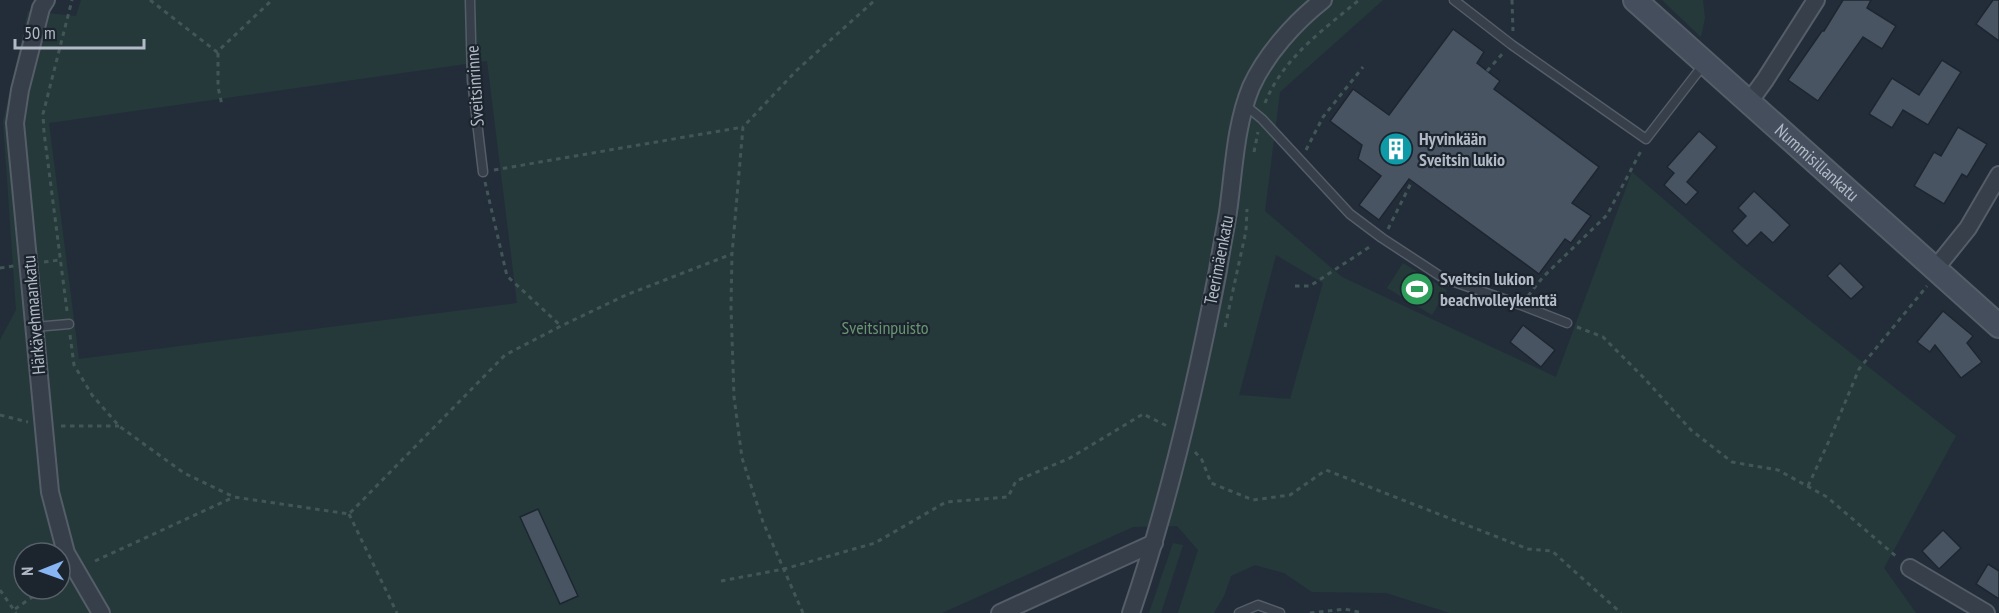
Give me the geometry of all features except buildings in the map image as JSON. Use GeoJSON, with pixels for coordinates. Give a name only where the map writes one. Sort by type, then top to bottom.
{"type":"FeatureCollection","features":[{"type":"Feature","properties":{"kind":"street","name":"Teerimäenkatu"},"geometry":{"type":"LineString","coordinates":[[1131,613],[1154,543],[1182,434],[1216,280],[1228,213],[1236,142],[1245,105],[1252,86],[1274,51],[1292,29],[1323,0]]}},
{"type":"Feature","properties":{"kind":"street","name":"Nummisillankatu"},"geometry":{"type":"LineString","coordinates":[[1635,0],[1749,102],[1932,276],[1999,326]]}},
{"type":"Feature","properties":{"kind":"street"},"geometry":{"type":"LineString","coordinates":[[1749,102],[1816,0]]}},
{"type":"Feature","properties":{"kind":"street","name":"Härkävehmaankatu"},"geometry":{"type":"LineString","coordinates":[[41,3],[20,90],[15,123],[50,492],[66,553],[101,613]]}},
{"type":"Feature","properties":{"kind":"street"},"geometry":{"type":"LineString","coordinates":[[1932,276],[1968,228],[1999,175]]}},
{"type":"Feature","properties":{"kind":"street"},"geometry":{"type":"LineString","coordinates":[[1000,613],[1154,543]]}},
{"type":"Feature","properties":{"kind":"street"},"geometry":{"type":"LineString","coordinates":[[1910,568],[1986,613]]}},
{"type":"Feature","properties":{"kind":"lane","name":"Sveitsinrinne"},"geometry":{"type":"LineString","coordinates":[[470,0],[472,80],[483,172]]}},
{"type":"Feature","properties":{"kind":"lane"},"geometry":{"type":"LineString","coordinates":[[1454,0],[1512,45],[1646,139],[1705,63]]}},
{"type":"Feature","properties":{"kind":"lane"},"geometry":{"type":"LineString","coordinates":[[1245,105],[1262,118],[1350,214],[1383,238],[1443,278],[1567,323]]}},
{"type":"Feature","properties":{"kind":"lane"},"geometry":{"type":"LineString","coordinates":[[35,327],[69,324]]}},
{"type":"Feature","properties":{"kind":"lane"},"geometry":{"type":"LineString","coordinates":[[1239,613],[1258,604],[1280,613]]}},
{"type":"Feature","properties":{"kind":"path"},"geometry":{"type":"LineString","coordinates":[[72,0],[43,114],[74,365],[92,395],[119,426],[184,473],[234,497],[349,514]]}},
{"type":"Feature","properties":{"kind":"path"},"geometry":{"type":"LineString","coordinates":[[150,0],[218,52]]}},
{"type":"Feature","properties":{"kind":"path"},"geometry":{"type":"LineString","coordinates":[[222,105],[218,87],[218,52],[272,0]]}},
{"type":"Feature","properties":{"kind":"path"},"geometry":{"type":"LineString","coordinates":[[561,326],[507,276],[483,172],[743,127],[796,70],[875,0]]}},
{"type":"Feature","properties":{"kind":"path"},"geometry":{"type":"LineString","coordinates":[[1252,163],[1265,101],[1277,77],[1298,52],[1359,0]]}},
{"type":"Feature","properties":{"kind":"path"},"geometry":{"type":"LineString","coordinates":[[1300,162],[1323,117],[1363,67]]}},
{"type":"Feature","properties":{"kind":"path"},"geometry":{"type":"LineString","coordinates":[[743,127],[732,254],[734,397],[742,458],[763,522],[803,613]]}},
{"type":"Feature","properties":{"kind":"path"},"geometry":{"type":"LineString","coordinates":[[1521,305],[1543,277],[1607,215],[1646,139]]}},
{"type":"Feature","properties":{"kind":"path"},"geometry":{"type":"LineString","coordinates":[[1295,286],[1310,286],[1383,238],[1412,181]]}},
{"type":"Feature","properties":{"kind":"path"},"geometry":{"type":"LineString","coordinates":[[1224,332],[1245,231],[1247,206]]}},
{"type":"Feature","properties":{"kind":"path"},"geometry":{"type":"LineString","coordinates":[[349,514],[505,355],[626,296],[732,254]]}},
{"type":"Feature","properties":{"kind":"path"},"geometry":{"type":"LineString","coordinates":[[1808,486],[1859,369],[1932,276]]}},
{"type":"Feature","properties":{"kind":"path"},"geometry":{"type":"LineString","coordinates":[[1567,323],[1603,337],[1691,430],[1732,462],[1778,470],[1827,497],[1910,568]]}},
{"type":"Feature","properties":{"kind":"path"},"geometry":{"type":"LineString","coordinates":[[721,581],[784,569],[875,543],[946,502],[1008,497],[1016,481],[1070,458],[1143,414],[1182,434]]}},
{"type":"Feature","properties":{"kind":"path"},"geometry":{"type":"LineString","coordinates":[[1192,463],[1197,442]]}},
{"type":"Feature","properties":{"kind":"path"},"geometry":{"type":"LineString","coordinates":[[1195,452],[1202,460],[1211,483],[1252,500],[1290,495],[1326,470],[1528,549],[1552,551],[1621,613]]}},
{"type":"Feature","properties":{"kind":"path"},"geometry":{"type":"LineString","coordinates":[[95,561],[234,497]]}},
{"type":"Feature","properties":{"kind":"path"},"geometry":{"type":"LineString","coordinates":[[349,514],[397,613]]}},
{"type":"Feature","properties":{"kind":"path"},"geometry":{"type":"LineString","coordinates":[[0,590],[15,611],[28,601]]}},
{"type":"Feature","properties":{"kind":"path"},"geometry":{"type":"LineString","coordinates":[[1311,613],[1345,609],[1364,613]]}},
{"type":"Feature","properties":{"kind":"green space","name":"Sveitsinpuisto"},"geometry":{"type":"Polygon","coordinates":[[[81,0],[1383,0],[1280,92],[1265,211],[1342,277],[1556,377],[1632,172],[1742,267],[1956,436],[1884,568],[1916,613],[1450,613],[1386,593],[1312,592],[1284,573],[1255,565],[1231,576],[1224,596],[1214,613],[1178,613],[1198,550],[1177,526],[1133,527],[942,613],[0,613],[0,340],[16,310],[3,121],[28,11],[76,16],[81,0]],[[487,61],[49,123],[79,359],[517,303],[487,61]],[[1276,255],[1239,395],[1290,399],[1323,283],[1276,255]]]}},
{"type":"Feature","properties":{"kind":"green space"},"geometry":{"type":"Polygon","coordinates":[[[1662,0],[1703,0],[1705,18],[1701,37],[1662,0]]]}},
{"type":"Feature","properties":{"kind":"green space","name":"Sveitsin lukion beachvolleykenttä"},"geometry":{"type":"Polygon","coordinates":[[[1403,263],[1447,290],[1432,315],[1387,288],[1403,263]]]}},
{"type":"Feature","properties":{"kind":"green space"},"geometry":{"type":"Polygon","coordinates":[[[1173,543],[1183,545],[1161,613],[1149,613],[1173,543]]]}},
{"type":"Feature","properties":{"kind":"place","name":"Hyvinkään Sveitsin lukio"},"geometry":{"type":"Point","coordinates":[1396,149]}},
{"type":"Feature","properties":{"kind":"place","name":"Sveitsin lukion beachvolleykenttä"},"geometry":{"type":"Point","coordinates":[1417,289]}}]}
